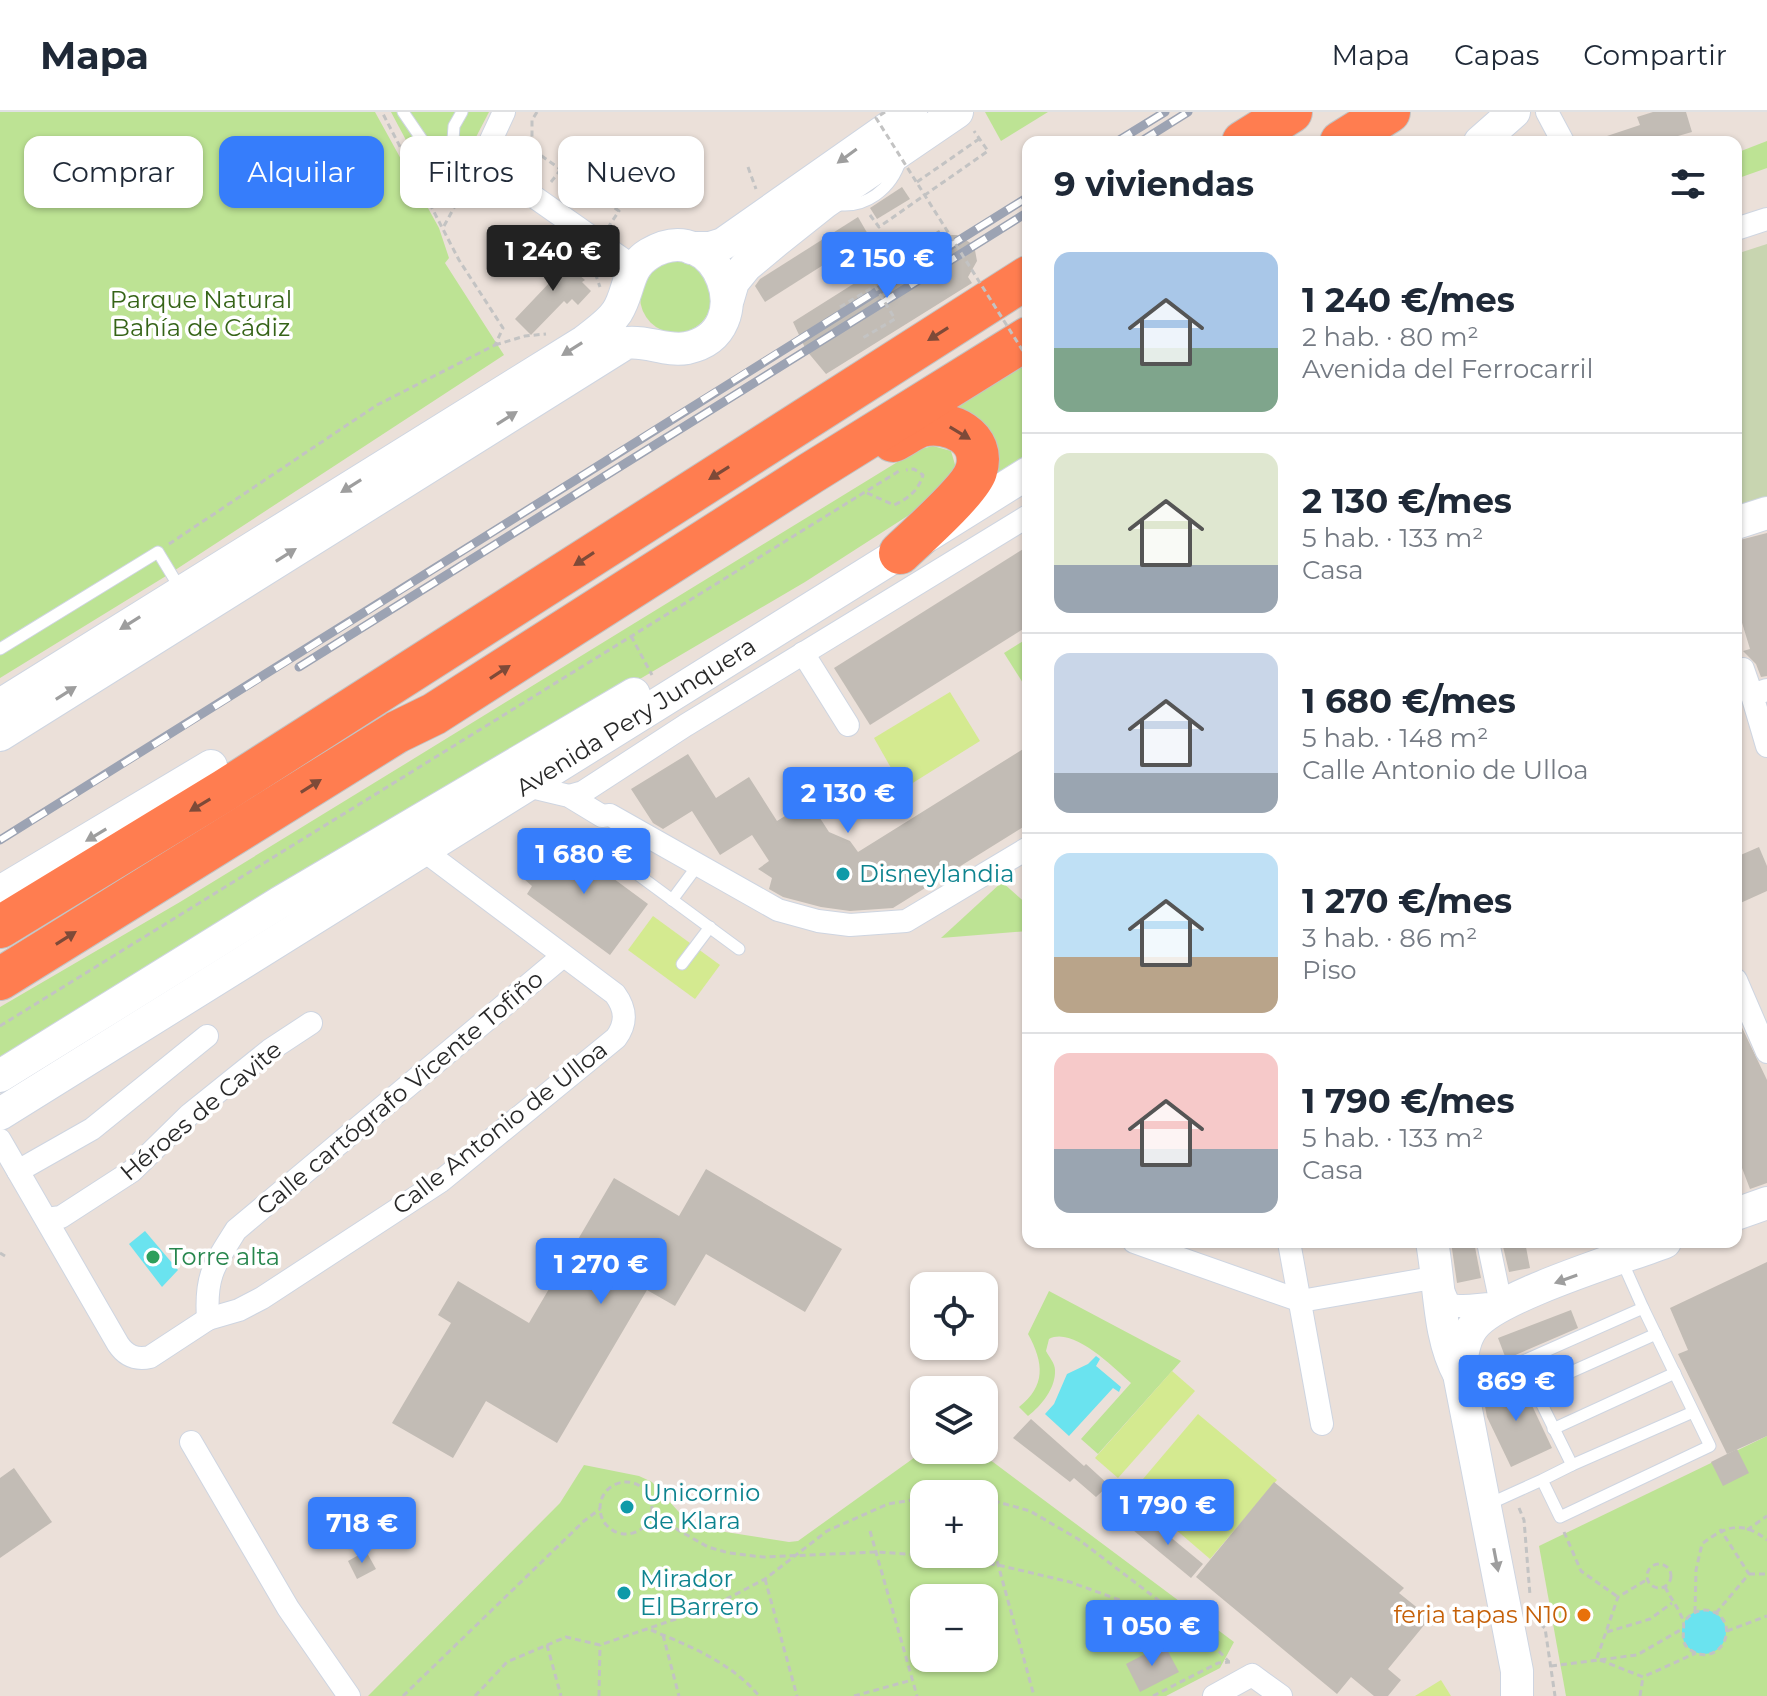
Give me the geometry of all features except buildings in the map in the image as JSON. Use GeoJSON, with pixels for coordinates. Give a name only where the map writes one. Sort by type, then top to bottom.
{"type":"FeatureCollection","features":[{"type":"Feature","properties":{"kind":"highway"},"geometry":{"type":"LineString","coordinates":[[1253,136],[1291,112]]}},
{"type":"Feature","properties":{"kind":"highway"},"geometry":{"type":"LineString","coordinates":[[1351,136],[1389,112]]}},
{"type":"Feature","properties":{"kind":"highway"},"geometry":{"type":"LineString","coordinates":[[0,927],[225,790],[649,516],[1022,281]]}},
{"type":"Feature","properties":{"kind":"highway"},"geometry":{"type":"LineString","coordinates":[[0,979],[383,740],[434,714],[1022,342]]}},
{"type":"Feature","properties":{"kind":"highway"},"geometry":{"type":"LineString","coordinates":[[811,473],[859,461],[920,426],[942,424],[960,429],[973,441],[978,458],[976,473],[950,504],[900,553]]}},
{"type":"Feature","properties":{"kind":"highway"},"geometry":{"type":"LineString","coordinates":[[211,766],[452,626],[502,613]]}},
{"type":"Feature","properties":{"kind":"street"},"geometry":{"type":"LineString","coordinates":[[493,136],[504,112]]}},
{"type":"Feature","properties":{"kind":"street"},"geometry":{"type":"LineString","coordinates":[[0,705],[585,341],[617,311],[629,280],[645,256],[675,246],[710,248],[723,244],[911,112]]}},
{"type":"Feature","properties":{"kind":"street"},"geometry":{"type":"LineString","coordinates":[[1487,136],[1514,112]]}},
{"type":"Feature","properties":{"kind":"street"},"geometry":{"type":"LineString","coordinates":[[1547,112],[1560,136]]}},
{"type":"Feature","properties":{"kind":"street"},"geometry":{"type":"LineString","coordinates":[[0,735],[626,343],[642,341],[672,348],[688,347],[704,341],[720,322],[733,282],[746,266],[825,202],[905,147],[965,121]]}},
{"type":"Feature","properties":{"kind":"street"},"geometry":{"type":"LineString","coordinates":[[542,203],[629,280]]}},
{"type":"Feature","properties":{"kind":"street"},"geometry":{"type":"LineString","coordinates":[[1742,227],[1767,219]]}},
{"type":"Feature","properties":{"kind":"street"},"geometry":{"type":"LineString","coordinates":[[691,248],[705,255],[721,272],[728,299]]}},
{"type":"Feature","properties":{"kind":"street"},"geometry":{"type":"LineString","coordinates":[[629,280],[626,308],[631,323],[641,335],[655,344]]}},
{"type":"Feature","properties":{"kind":"street","name":"Avenida Pery Junquera"},"geometry":{"type":"LineString","coordinates":[[0,1114],[1022,477]]}},
{"type":"Feature","properties":{"kind":"street"},"geometry":{"type":"LineString","coordinates":[[1742,521],[1767,513]]}},
{"type":"Feature","properties":{"kind":"street"},"geometry":{"type":"LineString","coordinates":[[569,796],[583,792],[1022,520]]}},
{"type":"Feature","properties":{"kind":"street"},"geometry":{"type":"LineString","coordinates":[[0,1076],[461,794],[770,613],[818,602]]}},
{"type":"Feature","properties":{"kind":"street"},"geometry":{"type":"LineString","coordinates":[[803,653],[848,725]]}},
{"type":"Feature","properties":{"kind":"street"},"geometry":{"type":"LineString","coordinates":[[1743,669],[1760,692],[1767,746]]}},
{"type":"Feature","properties":{"kind":"street"},"geometry":{"type":"LineString","coordinates":[[579,753],[610,815],[778,910],[818,921],[850,925],[906,921],[1022,859]]}},
{"type":"Feature","properties":{"kind":"street"},"geometry":{"type":"LineString","coordinates":[[0,892],[211,766]]}},
{"type":"Feature","properties":{"kind":"street"},"geometry":{"type":"LineString","coordinates":[[527,786],[569,796],[602,816],[610,815]]}},
{"type":"Feature","properties":{"kind":"street","name":"Calle Antonio de Ulloa"},"geometry":{"type":"LineString","coordinates":[[47,1219],[122,1351],[135,1358],[150,1357],[208,1319],[239,1310],[262,1298],[441,1181],[616,1038],[624,1021],[621,1002],[615,994],[423,850]]}},
{"type":"Feature","properties":{"kind":"street","name":"Calle cartógrafo Vicente Tofiño"},"geometry":{"type":"LineString","coordinates":[[208,1319],[206,1291],[213,1267],[236,1230],[563,956]]}},
{"type":"Feature","properties":{"kind":"street"},"geometry":{"type":"LineString","coordinates":[[1742,994],[1767,1052]]}},
{"type":"Feature","properties":{"kind":"street","name":"Héroes de Cavite"},"geometry":{"type":"LineString","coordinates":[[47,1219],[61,1217],[132,1171],[189,1115],[270,1050],[311,1023]]}},
{"type":"Feature","properties":{"kind":"street"},"geometry":{"type":"LineString","coordinates":[[18,1171],[92,1129],[207,1036]]}},
{"type":"Feature","properties":{"kind":"street"},"geometry":{"type":"LineString","coordinates":[[0,1140],[47,1219]]}},
{"type":"Feature","properties":{"kind":"street"},"geometry":{"type":"LineString","coordinates":[[1742,1212],[1767,1203]]}},
{"type":"Feature","properties":{"kind":"street"},"geometry":{"type":"LineString","coordinates":[[1151,1248],[1301,1301],[1439,1280]]}},
{"type":"Feature","properties":{"kind":"street"},"geometry":{"type":"LineString","coordinates":[[1290,1248],[1322,1424]]}},
{"type":"Feature","properties":{"kind":"street"},"geometry":{"type":"LineString","coordinates":[[1433,1248],[1450,1358],[1459,1374],[1521,1688]]}},
{"type":"Feature","properties":{"kind":"street"},"geometry":{"type":"LineString","coordinates":[[1489,1248],[1501,1304]]}},
{"type":"Feature","properties":{"kind":"street"},"geometry":{"type":"LineString","coordinates":[[1459,1374],[1465,1341],[1473,1326],[1501,1304],[1649,1248]]}},
{"type":"Feature","properties":{"kind":"street"},"geometry":{"type":"LineString","coordinates":[[1439,1280],[1449,1304],[1458,1307],[1483,1302],[1501,1304]]}},
{"type":"Feature","properties":{"kind":"street"},"geometry":{"type":"LineString","coordinates":[[191,1442],[288,1608],[349,1696]]}},
{"type":"Feature","properties":{"kind":"street"},"geometry":{"type":"LineString","coordinates":[[1214,1696],[1252,1675],[1281,1696]]}},
{"type":"Feature","properties":{"kind":"lane"},"geometry":{"type":"LineString","coordinates":[[403,112],[419,136]]}},
{"type":"Feature","properties":{"kind":"lane"},"geometry":{"type":"LineString","coordinates":[[453,136],[454,126],[462,112]]}},
{"type":"Feature","properties":{"kind":"lane"},"geometry":{"type":"LineString","coordinates":[[0,649],[158,552],[181,590]]}},
{"type":"Feature","properties":{"kind":"lane"},"geometry":{"type":"LineString","coordinates":[[672,900],[698,865]]}},
{"type":"Feature","properties":{"kind":"lane"},"geometry":{"type":"LineString","coordinates":[[633,871],[739,949]]}},
{"type":"Feature","properties":{"kind":"lane"},"geometry":{"type":"LineString","coordinates":[[682,964],[710,927]]}},
{"type":"Feature","properties":{"kind":"lane"},"geometry":{"type":"LineString","coordinates":[[1542,1480],[1560,1517],[1710,1446],[1621,1259]]}},
{"type":"Feature","properties":{"kind":"lane"},"geometry":{"type":"LineString","coordinates":[[1572,1465],[1521,1362],[1643,1308]]}},
{"type":"Feature","properties":{"kind":"lane"},"geometry":{"type":"LineString","coordinates":[[1533,1389],[1656,1334]]}},
{"type":"Feature","properties":{"kind":"lane"},"geometry":{"type":"LineString","coordinates":[[1553,1429],[1675,1373]]}},
{"type":"Feature","properties":{"kind":"lane"},"geometry":{"type":"LineString","coordinates":[[1485,1506],[1693,1412]]}},
{"type":"Feature","properties":{"kind":"path"},"geometry":{"type":"LineString","coordinates":[[158,552],[377,405],[495,345],[503,328],[459,260],[382,112]]}},
{"type":"Feature","properties":{"kind":"path"},"geometry":{"type":"LineString","coordinates":[[885,112],[876,118],[1022,349]]}},
{"type":"Feature","properties":{"kind":"path"},"geometry":{"type":"LineString","coordinates":[[860,211],[870,214],[879,227],[988,151],[965,121]]}},
{"type":"Feature","properties":{"kind":"path"},"geometry":{"type":"LineString","coordinates":[[917,182],[979,139]]}},
{"type":"Feature","properties":{"kind":"path"},"geometry":{"type":"LineString","coordinates":[[748,167],[757,192]]}},
{"type":"Feature","properties":{"kind":"path"},"geometry":{"type":"LineString","coordinates":[[542,196],[558,174]]}},
{"type":"Feature","properties":{"kind":"path"},"geometry":{"type":"LineString","coordinates":[[444,226],[456,208]]}},
{"type":"Feature","properties":{"kind":"path"},"geometry":{"type":"LineString","coordinates":[[883,299],[961,252]]}},
{"type":"Feature","properties":{"kind":"path"},"geometry":{"type":"LineString","coordinates":[[840,307],[875,286],[895,319],[861,339]]}},
{"type":"Feature","properties":{"kind":"path"},"geometry":{"type":"LineString","coordinates":[[0,1026],[901,470],[914,469],[923,475],[920,486],[908,499],[894,505],[867,493]]}},
{"type":"Feature","properties":{"kind":"path"},"geometry":{"type":"LineString","coordinates":[[0,1253],[5,1256]]}},
{"type":"Feature","properties":{"kind":"path"},"geometry":{"type":"LineString","coordinates":[[626,1482],[635,1483],[648,1494],[652,1510],[650,1519],[638,1531],[621,1534],[606,1525],[600,1509],[604,1493],[618,1483],[626,1482]]}},
{"type":"Feature","properties":{"kind":"path"},"geometry":{"type":"LineString","coordinates":[[475,1696],[507,1662],[566,1637],[600,1645],[711,1607],[765,1579],[827,1531],[866,1512],[910,1500]]}},
{"type":"Feature","properties":{"kind":"path"},"geometry":{"type":"LineString","coordinates":[[998,1502],[1030,1511],[1078,1539],[1202,1633],[1229,1662]]}},
{"type":"Feature","properties":{"kind":"path"},"geometry":{"type":"LineString","coordinates":[[403,1696],[600,1509]]}},
{"type":"Feature","properties":{"kind":"path"},"geometry":{"type":"LineString","coordinates":[[652,1510],[708,1547],[729,1553],[763,1557],[877,1552],[910,1554]]}},
{"type":"Feature","properties":{"kind":"path"},"geometry":{"type":"LineString","coordinates":[[1747,1530],[1767,1516]]}},
{"type":"Feature","properties":{"kind":"path"},"geometry":{"type":"LineString","coordinates":[[1560,1517],[1581,1571],[1618,1597]]}},
{"type":"Feature","properties":{"kind":"path"},"geometry":{"type":"LineString","coordinates":[[1695,1612],[1696,1570],[1702,1544],[1720,1529],[1735,1526],[1759,1533],[1767,1540]]}},
{"type":"Feature","properties":{"kind":"path"},"geometry":{"type":"LineString","coordinates":[[1720,1529],[1749,1574]]}},
{"type":"Feature","properties":{"kind":"path"},"geometry":{"type":"LineString","coordinates":[[870,1531],[917,1696]]}},
{"type":"Feature","properties":{"kind":"path"},"geometry":{"type":"LineString","coordinates":[[1034,1696],[998,1565],[1070,1582],[1128,1603],[1183,1629],[1202,1633]]}},
{"type":"Feature","properties":{"kind":"path"},"geometry":{"type":"LineString","coordinates":[[1653,1566],[1664,1566],[1671,1574],[1665,1587],[1654,1587],[1648,1579],[1648,1572],[1653,1566]]}},
{"type":"Feature","properties":{"kind":"path"},"geometry":{"type":"LineString","coordinates":[[1716,1613],[1749,1574],[1767,1574]]}},
{"type":"Feature","properties":{"kind":"path"},"geometry":{"type":"LineString","coordinates":[[765,1579],[797,1696]]}},
{"type":"Feature","properties":{"kind":"path"},"geometry":{"type":"LineString","coordinates":[[1597,1658],[1618,1597],[1648,1579]]}},
{"type":"Feature","properties":{"kind":"path"},"geometry":{"type":"LineString","coordinates":[[1665,1587],[1684,1622]]}},
{"type":"Feature","properties":{"kind":"path"},"geometry":{"type":"LineString","coordinates":[[1607,1632],[1650,1619],[1672,1603]]}},
{"type":"Feature","properties":{"kind":"path"},"geometry":{"type":"LineString","coordinates":[[1597,1658],[1643,1677],[1696,1653],[1711,1654],[1718,1651],[1727,1631],[1721,1618],[1709,1610],[1695,1612],[1684,1622],[1685,1644],[1696,1653]]}},
{"type":"Feature","properties":{"kind":"path"},"geometry":{"type":"LineString","coordinates":[[1727,1631],[1767,1616]]}},
{"type":"Feature","properties":{"kind":"path"},"geometry":{"type":"LineString","coordinates":[[1551,1666],[1637,1655],[1682,1629]]}},
{"type":"Feature","properties":{"kind":"path"},"geometry":{"type":"LineString","coordinates":[[651,1630],[681,1641],[746,1681],[759,1696]]}},
{"type":"Feature","properties":{"kind":"path"},"geometry":{"type":"LineString","coordinates":[[663,1635],[679,1696]]}},
{"type":"Feature","properties":{"kind":"path"},"geometry":{"type":"LineString","coordinates":[[547,1645],[561,1696]]}},
{"type":"Feature","properties":{"kind":"path"},"geometry":{"type":"LineString","coordinates":[[599,1696],[600,1645]]}},
{"type":"Feature","properties":{"kind":"path"},"geometry":{"type":"LineString","coordinates":[[1153,1696],[1218,1663],[1240,1663],[1252,1675]]}},
{"type":"Feature","properties":{"kind":"path"},"geometry":{"type":"LineString","coordinates":[[1640,1696],[1643,1677]]}},
{"type":"Feature","properties":{"kind":"path"},"geometry":{"type":"LineString","coordinates":[[854,1696],[913,1680]]}},
{"type":"Feature","properties":{"kind":"green space","name":"Parque Natural Bahía de Cádiz"},"geometry":{"type":"Polygon","coordinates":[[[0,112],[375,112],[400,157],[400,208],[428,208],[439,228],[449,258],[445,263],[504,355],[166,576],[0,678],[0,112]]]}},
{"type":"Feature","properties":{"kind":"green space"},"geometry":{"type":"Polygon","coordinates":[[[391,112],[489,112],[477,136],[404,136],[391,112]]]}},
{"type":"Feature","properties":{"kind":"green space"},"geometry":{"type":"Polygon","coordinates":[[[985,112],[1048,112],[1001,141],[985,112]]]}},
{"type":"Feature","properties":{"kind":"green space"},"geometry":{"type":"Polygon","coordinates":[[[1767,141],[1767,168],[1742,177],[1742,151],[1767,141]]]}},
{"type":"Feature","properties":{"kind":"green space"},"geometry":{"type":"Polygon","coordinates":[[[1767,244],[1767,506],[1742,514],[1742,252],[1767,244]]]}},
{"type":"Feature","properties":{"kind":"green space"},"geometry":{"type":"Polygon","coordinates":[[[676,261],[696,267],[706,277],[712,297],[706,317],[696,327],[676,333],[656,327],[646,317],[640,297],[646,277],[656,267],[676,261]]]}},
{"type":"Feature","properties":{"kind":"green space"},"geometry":{"type":"Polygon","coordinates":[[[1022,362],[1022,461],[970,496],[950,409],[1022,362]]]}},
{"type":"Feature","properties":{"kind":"green space"},"geometry":{"type":"Polygon","coordinates":[[[933,446],[951,451],[956,468],[937,497],[805,582],[206,934],[0,1071],[0,1007],[180,902],[917,450],[933,446]]]}},
{"type":"Feature","properties":{"kind":"green space"},"geometry":{"type":"Polygon","coordinates":[[[1022,642],[1022,682],[1004,653],[1022,642]]]}},
{"type":"Feature","properties":{"kind":"green space"},"geometry":{"type":"Polygon","coordinates":[[[950,692],[980,741],[903,789],[874,738],[950,692]]]}},
{"type":"Feature","properties":{"kind":"green space"},"geometry":{"type":"Polygon","coordinates":[[[1002,882],[1022,900],[1022,931],[941,938],[1002,882]]]}},
{"type":"Feature","properties":{"kind":"green space"},"geometry":{"type":"Polygon","coordinates":[[[653,916],[720,965],[695,999],[628,950],[653,916]]]}},
{"type":"Feature","properties":{"kind":"green space"},"geometry":{"type":"Polygon","coordinates":[[[1049,1291],[1181,1361],[1098,1454],[1081,1439],[1131,1383],[1093,1350],[1070,1338],[1049,1339],[1046,1351],[1055,1370],[1050,1390],[1043,1402],[1028,1416],[1019,1407],[1038,1382],[1039,1364],[1028,1334],[1049,1291]]]}},
{"type":"Feature","properties":{"kind":"green space"},"geometry":{"type":"Polygon","coordinates":[[[1172,1371],[1195,1391],[1118,1478],[1095,1458],[1172,1371]]]}},
{"type":"Feature","properties":{"kind":"green space"},"geometry":{"type":"Polygon","coordinates":[[[1198,1414],[1277,1480],[1210,1559],[1132,1492],[1198,1414]]]}},
{"type":"Feature","properties":{"kind":"green space"},"geometry":{"type":"Polygon","coordinates":[[[1767,1436],[1767,1696],[1566,1696],[1539,1546],[1767,1436]]]}},
{"type":"Feature","properties":{"kind":"green space"},"geometry":{"type":"Polygon","coordinates":[[[910,1461],[910,1464],[996,1464],[1234,1642],[1220,1668],[1166,1696],[368,1696],[560,1503],[584,1465],[639,1476],[652,1482],[686,1520],[700,1528],[798,1541],[910,1461]]]}},
{"type":"Feature","properties":{"kind":"green space"},"geometry":{"type":"Polygon","coordinates":[[[1441,1680],[1451,1696],[1415,1696],[1441,1680]]]}},
{"type":"Feature","properties":{"kind":"water","name":"Torre alta"},"geometry":{"type":"Polygon","coordinates":[[[145,1231],[178,1270],[162,1287],[129,1244],[145,1231]]]}},
{"type":"Feature","properties":{"kind":"water"},"geometry":{"type":"Polygon","coordinates":[[[1096,1356],[1100,1359],[1096,1366],[1121,1387],[1119,1392],[1113,1388],[1069,1436],[1045,1414],[1054,1404],[1067,1374],[1088,1364],[1096,1356]]]}},
{"type":"Feature","properties":{"kind":"water"},"geometry":{"type":"Polygon","coordinates":[[[1704,1610],[1720,1616],[1726,1632],[1720,1648],[1704,1654],[1688,1648],[1682,1632],[1688,1616],[1704,1610]]]}},
{"type":"Feature","properties":{"kind":"railway"},"geometry":{"type":"LineString","coordinates":[[1126,136],[1165,112]]}},
{"type":"Feature","properties":{"kind":"railway"},"geometry":{"type":"LineString","coordinates":[[1150,136],[1188,112]]}},
{"type":"Feature","properties":{"kind":"railway"},"geometry":{"type":"LineString","coordinates":[[0,840],[1022,201]]}},
{"type":"Feature","properties":{"kind":"railway"},"geometry":{"type":"LineString","coordinates":[[299,667],[1022,216]]}},
{"type":"Feature","properties":{"kind":"place","name":"Disneylandia"},"geometry":{"type":"Point","coordinates":[843,874]}},
{"type":"Feature","properties":{"kind":"place","name":"Torre alta"},"geometry":{"type":"Point","coordinates":[153,1257]}},
{"type":"Feature","properties":{"kind":"place","name":"Unicornio de Klara"},"geometry":{"type":"Point","coordinates":[627,1507]}},
{"type":"Feature","properties":{"kind":"place","name":"Mirador El Barrero"},"geometry":{"type":"Point","coordinates":[624,1593]}},
{"type":"Feature","properties":{"kind":"place","name":"feria tapas N10"},"geometry":{"type":"Point","coordinates":[1584,1615]}}]}
